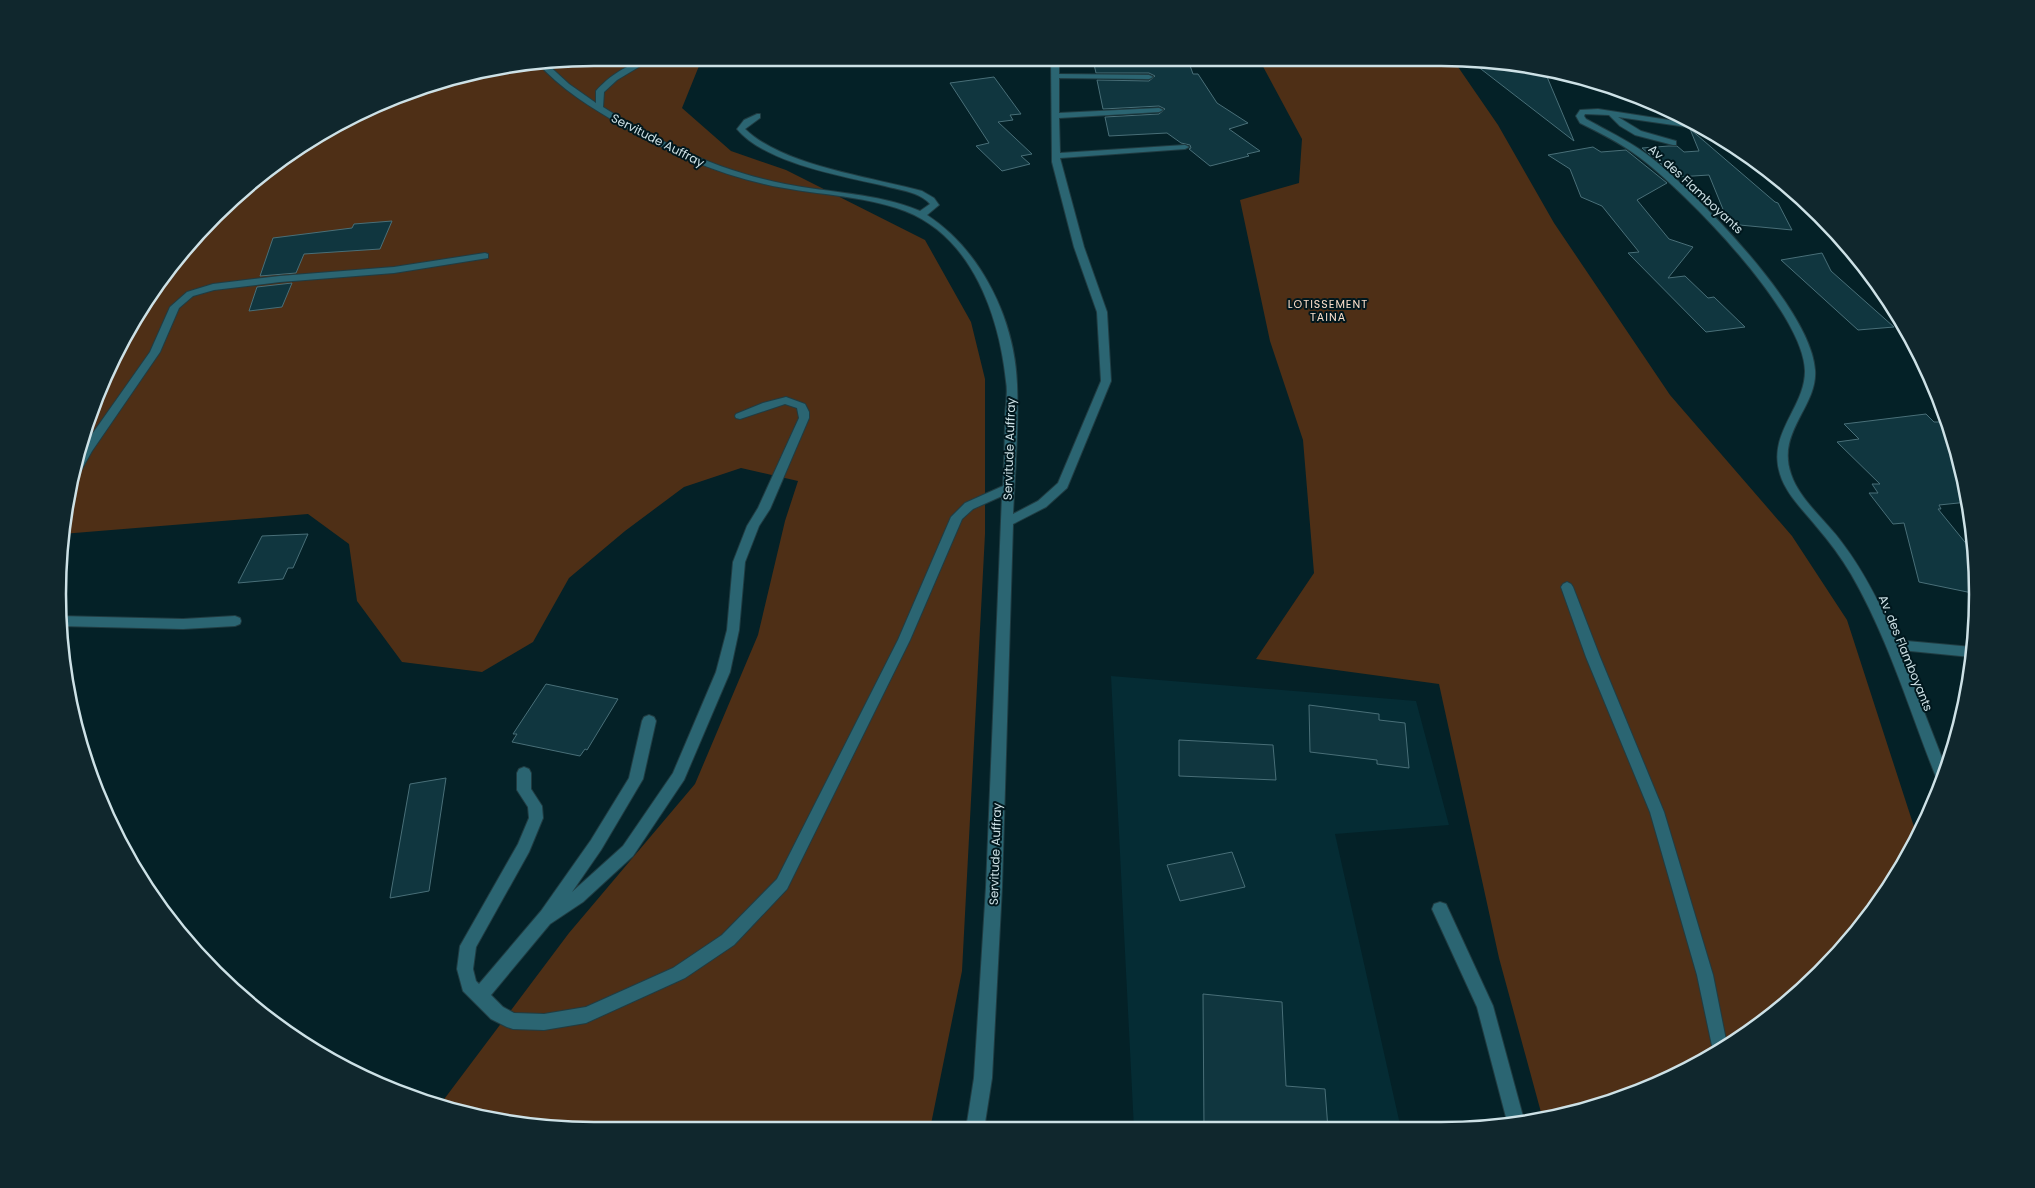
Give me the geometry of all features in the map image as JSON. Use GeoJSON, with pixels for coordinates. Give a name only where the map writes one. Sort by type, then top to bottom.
{"type":"FeatureCollection","features":[{"type":"Feature","properties":{"kind":"street"},"geometry":{"type":"LineString","coordinates":[[599,108],[600,91],[614,78],[636,66]]}},
{"type":"Feature","properties":{"kind":"street"},"geometry":{"type":"LineString","coordinates":[[1006,522],[1042,504],[1063,485],[1106,381],[1102,312],[1079,247],[1056,156],[1055,66]]}},
{"type":"Feature","properties":{"kind":"street","name":"Servitude Auffray"},"geometry":{"type":"LineString","coordinates":[[547,68],[584,99],[673,150],[706,165],[742,177],[896,206],[921,215],[939,226],[962,251],[984,286],[1002,328],[1012,384],[994,887],[983,1078],[976,1122]]}},
{"type":"Feature","properties":{"kind":"street"},"geometry":{"type":"LineString","coordinates":[[1055,76],[1149,77]]}},
{"type":"Feature","properties":{"kind":"street"},"geometry":{"type":"LineString","coordinates":[[1055,116],[1159,110]]}},
{"type":"Feature","properties":{"kind":"street","name":"Av. des Flamboyants"},"geometry":{"type":"LineString","coordinates":[[1676,122],[1590,110],[1582,112],[1580,116],[1583,121],[1643,156],[1704,211],[1734,242],[1764,280],[1803,341],[1809,358],[1810,376],[1786,437],[1783,452],[1786,473],[1801,500],[1852,565],[1871,599],[1940,767]]}},
{"type":"Feature","properties":{"kind":"street"},"geometry":{"type":"LineString","coordinates":[[1611,112],[1617,122],[1654,140],[1673,143]]}},
{"type":"Feature","properties":{"kind":"street"},"geometry":{"type":"LineString","coordinates":[[757,116],[747,122],[741,129],[750,139],[784,156],[919,193],[931,200],[935,205],[921,215]]}},
{"type":"Feature","properties":{"kind":"street"},"geometry":{"type":"LineString","coordinates":[[1056,156],[1185,146]]}},
{"type":"Feature","properties":{"kind":"street"},"geometry":{"type":"LineString","coordinates":[[85,453],[155,352],[175,307],[190,294],[213,287],[280,279],[394,270],[485,256]]}},
{"type":"Feature","properties":{"kind":"street"},"geometry":{"type":"LineString","coordinates":[[543,920],[578,897],[628,850],[638,838],[679,776],[720,682],[733,630],[739,562],[753,526],[764,509],[804,418],[804,412],[801,406],[786,400],[767,405],[740,416]]}},
{"type":"Feature","properties":{"kind":"street"},"geometry":{"type":"LineString","coordinates":[[524,773],[524,790],[535,806],[536,818],[524,847],[468,946],[465,969],[469,985],[497,1013],[513,1021],[544,1022],[586,1015],[678,973],[728,940],[782,884],[904,640],[956,517],[968,506],[1007,489]]}},
{"type":"Feature","properties":{"kind":"street"},"geometry":{"type":"LineString","coordinates":[[1567,587],[1592,657],[1657,812],[1706,975],[1719,1043]]}},
{"type":"Feature","properties":{"kind":"street"},"geometry":{"type":"LineString","coordinates":[[67,621],[182,624],[235,622]]}},
{"type":"Feature","properties":{"kind":"street"},"geometry":{"type":"LineString","coordinates":[[1891,644],[1965,651]]}},
{"type":"Feature","properties":{"kind":"street"},"geometry":{"type":"LineString","coordinates":[[479,996],[520,950],[596,845],[636,779],[648,721]]}},
{"type":"Feature","properties":{"kind":"street"},"geometry":{"type":"LineString","coordinates":[[1440,909],[1485,1006],[1515,1116]]}},
{"type":"Feature","properties":{"kind":"shaded area"},"geometry":{"type":"Polygon","coordinates":[[[699,66],[682,108],[731,151],[786,170],[925,240],[971,322],[985,379],[985,534],[962,971],[931,1122],[559,1121],[491,1112],[444,1100],[569,933],[695,784],[758,635],[785,521],[798,481],[741,468],[684,487],[625,531],[569,578],[533,642],[482,672],[402,662],[357,601],[349,544],[308,514],[70,533],[76,491],[84,457],[106,392],[137,330],[175,273],[221,221],[273,175],[330,137],[392,106],[457,84],[525,71],[559,67],[699,66]]]}},
{"type":"Feature","properties":{"kind":"shaded area"},"geometry":{"type":"Polygon","coordinates":[[[1263,66],[1458,66],[1498,125],[1554,223],[1670,395],[1792,536],[1847,620],[1914,827],[1898,858],[1860,915],[1838,942],[1789,991],[1734,1033],[1705,1051],[1643,1082],[1611,1094],[1541,1112],[1499,958],[1439,684],[1256,659],[1314,573],[1303,440],[1270,341],[1240,200],[1299,183],[1302,139],[1263,66]]]}},
{"type":"Feature","properties":{"kind":"shaded area"},"geometry":{"type":"Polygon","coordinates":[[[1111,676],[1416,701],[1449,825],[1335,834],[1399,1122],[1134,1122],[1111,676]]]}},
{"type":"Feature","properties":{"kind":"building"},"geometry":{"type":"Polygon","coordinates":[[[1094,66],[1190,66],[1193,74],[1198,74],[1217,103],[1248,123],[1229,129],[1260,151],[1247,154],[1249,156],[1210,166],[1189,149],[1191,148],[1190,145],[1181,143],[1167,133],[1109,136],[1105,117],[1159,114],[1165,109],[1159,106],[1103,109],[1097,80],[1149,81],[1155,76],[1149,73],[1096,73],[1094,66]]]}},
{"type":"Feature","properties":{"kind":"building"},"geometry":{"type":"Polygon","coordinates":[[[1479,67],[1547,77],[1574,141],[1479,67]]]}},
{"type":"Feature","properties":{"kind":"building"},"geometry":{"type":"Polygon","coordinates":[[[994,77],[1021,114],[1010,115],[1013,120],[998,122],[1032,154],[1021,156],[1030,164],[1002,171],[976,146],[989,143],[950,83],[994,77]]]}},
{"type":"Feature","properties":{"kind":"building"},"geometry":{"type":"Polygon","coordinates":[[[1690,129],[1778,203],[1792,230],[1729,224],[1709,175],[1677,177],[1642,148],[1677,146],[1684,152],[1699,151],[1690,129]]]}},
{"type":"Feature","properties":{"kind":"building"},"geometry":{"type":"Polygon","coordinates":[[[1593,147],[1601,152],[1626,150],[1667,183],[1637,200],[1669,239],[1693,247],[1668,278],[1685,276],[1708,298],[1714,297],[1745,327],[1706,332],[1628,253],[1639,252],[1602,206],[1581,197],[1570,169],[1548,155],[1593,147]]]}},
{"type":"Feature","properties":{"kind":"building"},"geometry":{"type":"Polygon","coordinates":[[[392,221],[380,249],[304,254],[296,273],[260,276],[273,238],[352,228],[354,224],[392,221]]]}},
{"type":"Feature","properties":{"kind":"building"},"geometry":{"type":"Polygon","coordinates":[[[1822,253],[1831,271],[1894,327],[1858,330],[1781,260],[1822,253]]]}},
{"type":"Feature","properties":{"kind":"building"},"geometry":{"type":"Polygon","coordinates":[[[292,283],[282,307],[249,311],[257,287],[292,283]]]}},
{"type":"Feature","properties":{"kind":"building"},"geometry":{"type":"Polygon","coordinates":[[[1926,414],[1934,422],[1940,422],[1951,457],[1961,503],[1939,505],[1941,509],[1938,509],[1966,544],[1969,592],[1919,582],[1904,523],[1893,524],[1869,493],[1878,493],[1872,484],[1880,484],[1837,442],[1859,439],[1844,424],[1926,414]]]}},
{"type":"Feature","properties":{"kind":"building"},"geometry":{"type":"Polygon","coordinates":[[[308,534],[293,568],[288,568],[283,579],[238,583],[262,536],[308,534]]]}},
{"type":"Feature","properties":{"kind":"building"},"geometry":{"type":"Polygon","coordinates":[[[546,684],[618,699],[587,750],[585,749],[580,756],[512,742],[517,734],[513,734],[546,684]]]}},
{"type":"Feature","properties":{"kind":"building"},"geometry":{"type":"Polygon","coordinates":[[[1309,705],[1379,714],[1379,720],[1405,723],[1409,768],[1377,764],[1377,760],[1310,752],[1309,705]]]}},
{"type":"Feature","properties":{"kind":"building"},"geometry":{"type":"Polygon","coordinates":[[[1179,740],[1273,745],[1276,780],[1179,776],[1179,740]]]}},
{"type":"Feature","properties":{"kind":"building"},"geometry":{"type":"Polygon","coordinates":[[[446,778],[429,891],[390,898],[410,784],[446,778]]]}},
{"type":"Feature","properties":{"kind":"building"},"geometry":{"type":"Polygon","coordinates":[[[1232,852],[1245,887],[1180,901],[1167,865],[1232,852]]]}},
{"type":"Feature","properties":{"kind":"building"},"geometry":{"type":"Polygon","coordinates":[[[1203,994],[1282,1002],[1286,1086],[1325,1089],[1327,1122],[1204,1122],[1203,994]]]}},
{"type":"Feature","properties":{"kind":"district","name":"LOTISSEMENT TAINA"},"geometry":{"type":"Point","coordinates":[1328,310]}}]}
